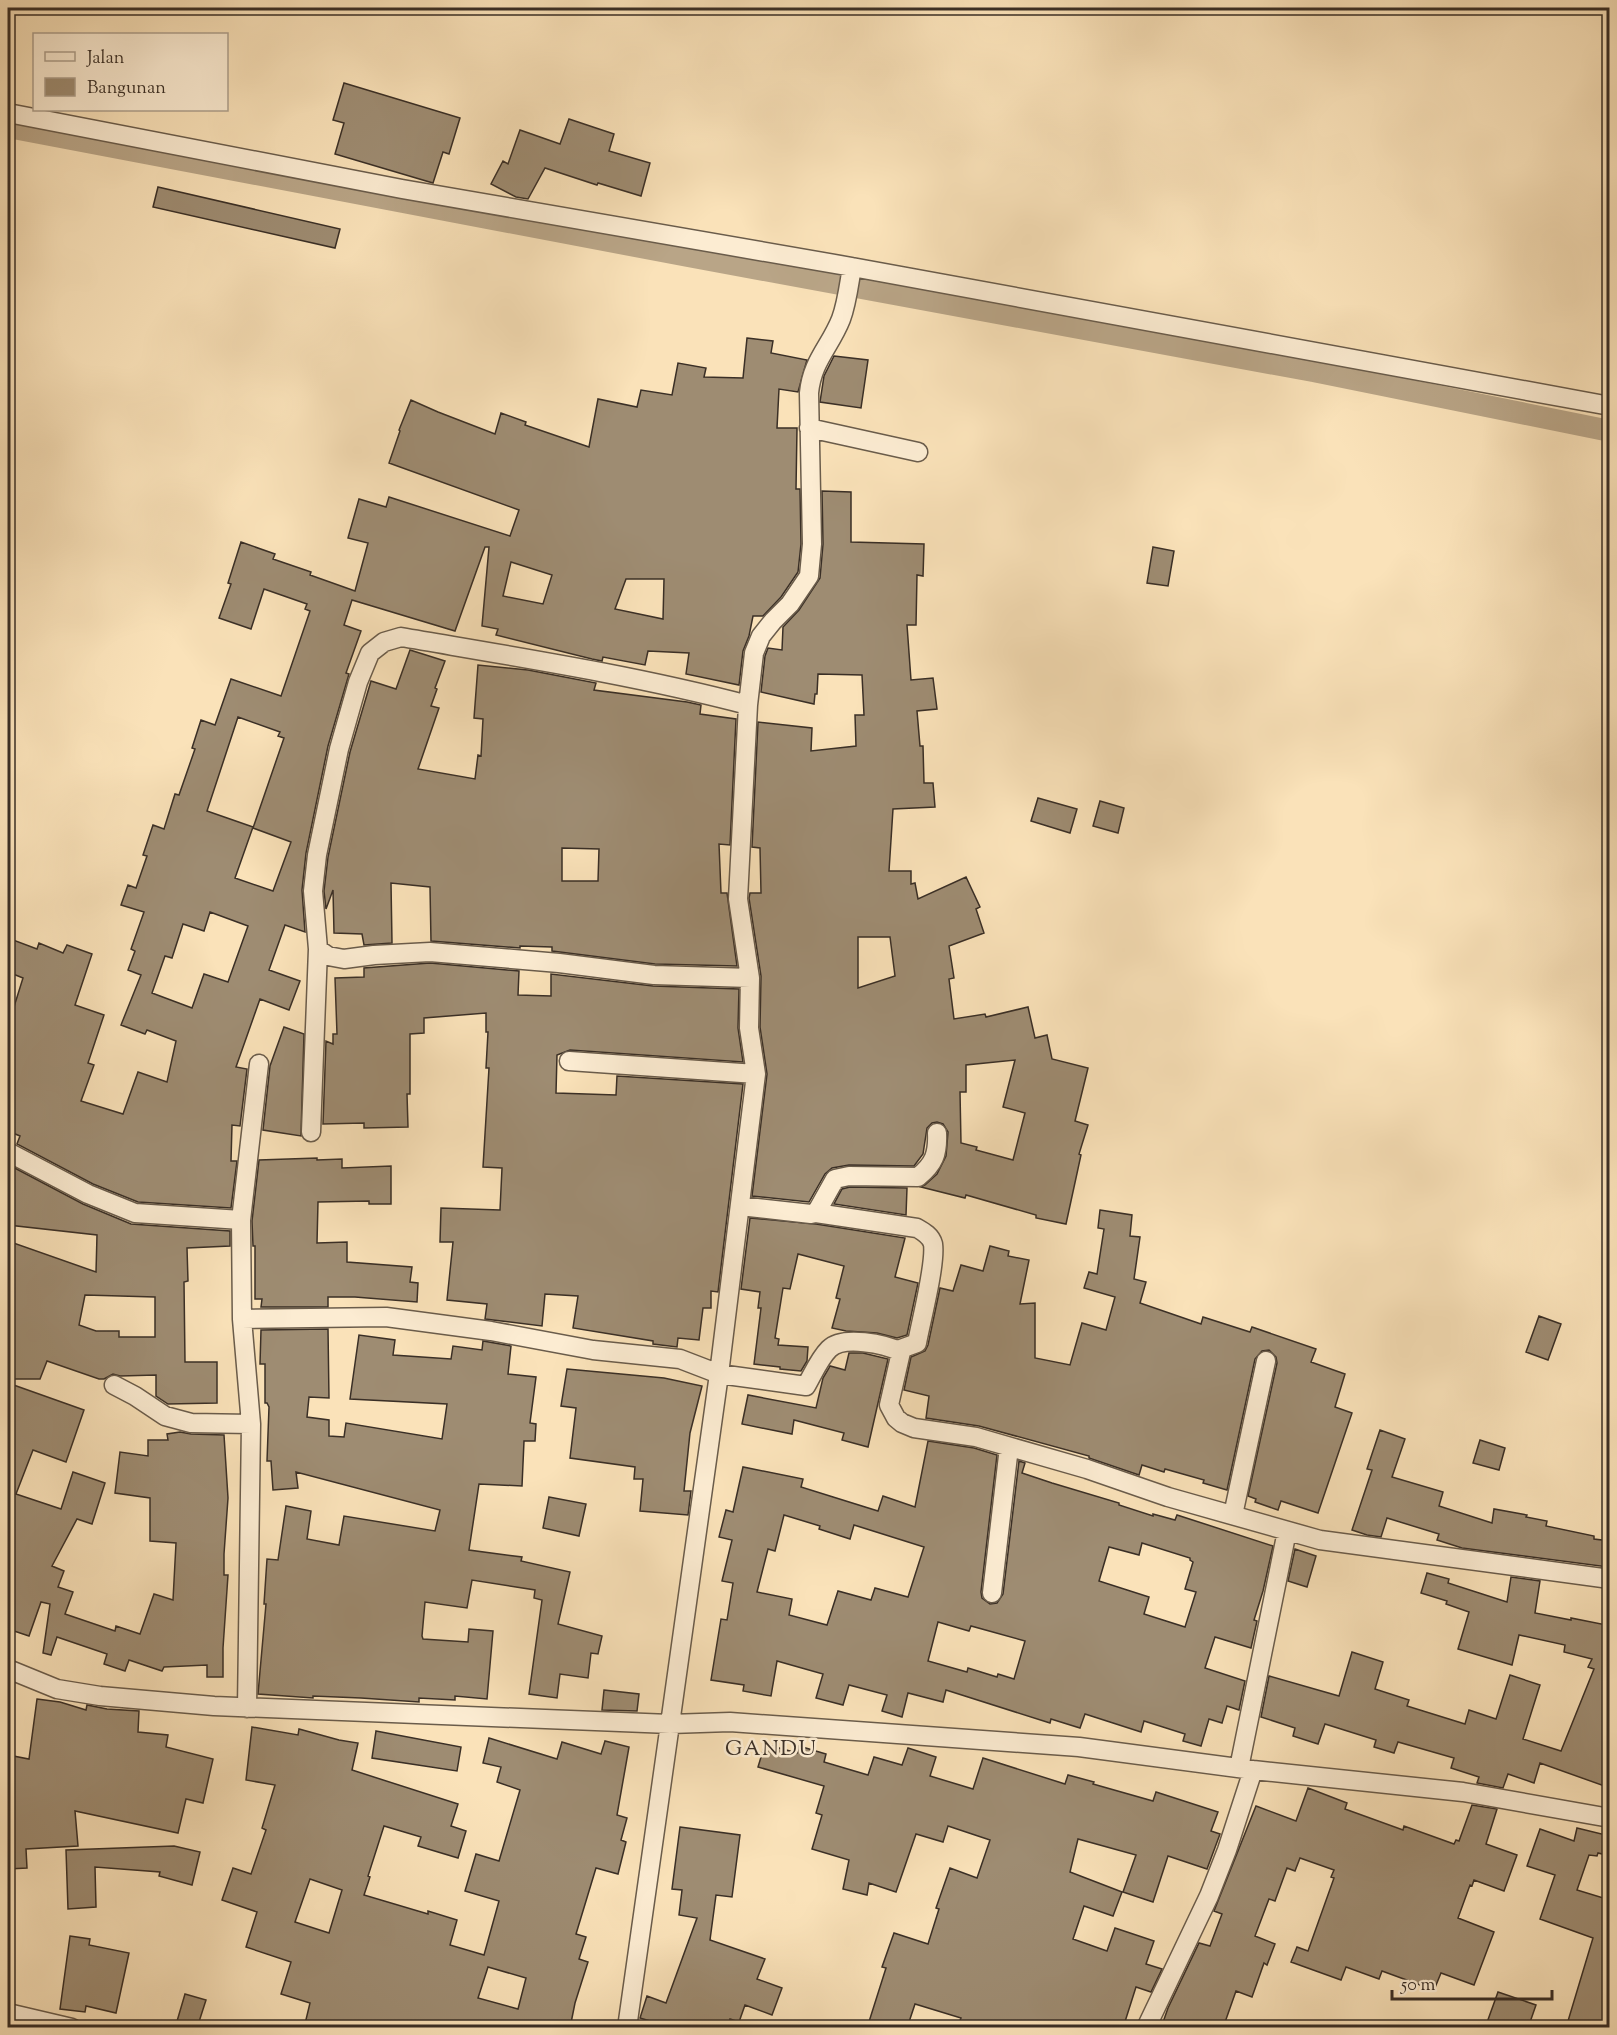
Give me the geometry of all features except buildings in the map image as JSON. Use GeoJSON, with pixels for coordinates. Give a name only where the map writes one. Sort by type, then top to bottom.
{"type":"FeatureCollection","features":[{"type":"Feature","properties":{"kind":"street"},"geometry":{"type":"LineString","coordinates":[[8,113],[851,272],[1610,406]]}},
{"type":"Feature","properties":{"kind":"street"},"geometry":{"type":"LineString","coordinates":[[627,2028],[719,1374],[756,1074],[749,1028],[750,978],[738,899],[748,705],[754,653],[761,636],[790,604],[809,576],[812,544],[810,381],[819,357],[838,326],[851,272]]}},
{"type":"Feature","properties":{"kind":"street"},"geometry":{"type":"LineString","coordinates":[[809,428],[918,452]]}},
{"type":"Feature","properties":{"kind":"street"},"geometry":{"type":"LineString","coordinates":[[311,1132],[318,949],[313,891],[316,855],[339,748],[357,682],[370,653],[384,642],[401,637],[617,675],[692,690],[748,705]]}},
{"type":"Feature","properties":{"kind":"street"},"geometry":{"type":"LineString","coordinates":[[318,949],[327,956],[344,959],[430,952],[559,963],[654,975],[750,978]]}},
{"type":"Feature","properties":{"kind":"street"},"geometry":{"type":"LineString","coordinates":[[568,1061],[756,1074]]}},
{"type":"Feature","properties":{"kind":"street"},"geometry":{"type":"LineString","coordinates":[[247,1708],[251,1424],[242,1318],[240,1220],[259,1064]]}},
{"type":"Feature","properties":{"kind":"street"},"geometry":{"type":"LineString","coordinates":[[816,1213],[835,1179],[849,1176],[918,1177],[930,1167],[938,1146],[938,1133]]}},
{"type":"Feature","properties":{"kind":"street"},"geometry":{"type":"LineString","coordinates":[[8,1152],[88,1194],[135,1213],[240,1220]]}},
{"type":"Feature","properties":{"kind":"street"},"geometry":{"type":"LineString","coordinates":[[242,1318],[386,1317],[491,1331],[593,1350],[680,1359],[719,1374],[806,1386],[829,1348],[841,1343],[871,1342],[898,1350],[917,1343],[932,1264],[933,1243],[927,1233],[917,1228],[816,1213],[740,1206]]}},
{"type":"Feature","properties":{"kind":"street"},"geometry":{"type":"LineString","coordinates":[[898,1350],[901,1354],[889,1405],[896,1418],[914,1428],[976,1437],[1087,1469],[1168,1497],[1320,1540],[1610,1579]]}},
{"type":"Feature","properties":{"kind":"street"},"geometry":{"type":"LineString","coordinates":[[1233,1515],[1266,1361]]}},
{"type":"Feature","properties":{"kind":"street"},"geometry":{"type":"LineString","coordinates":[[114,1385],[165,1416],[191,1423],[251,1424]]}},
{"type":"Feature","properties":{"kind":"street"},"geometry":{"type":"LineString","coordinates":[[992,1593],[1008,1447]]}},
{"type":"Feature","properties":{"kind":"street"},"geometry":{"type":"LineString","coordinates":[[1146,2028],[1209,1896],[1227,1850],[1246,1769],[1287,1530]]}},
{"type":"Feature","properties":{"kind":"street"},"geometry":{"type":"LineString","coordinates":[[8,1669],[57,1689],[123,1698],[247,1708],[670,1724],[730,1722],[1080,1747],[1246,1769],[1463,1792],[1610,1818]]}},
{"type":"Feature","properties":{"kind":"street"},"geometry":{"type":"LineString","coordinates":[[8,2013],[72,2028]]}},
{"type":"Feature","properties":{"kind":"waterway"},"geometry":{"type":"LineString","coordinates":[[8,127],[688,256],[1313,371],[1610,431]]}},
{"type":"Feature","properties":{"kind":"district","name":"GANDU"},"geometry":{"type":"Point","coordinates":[771,1750]}}]}
